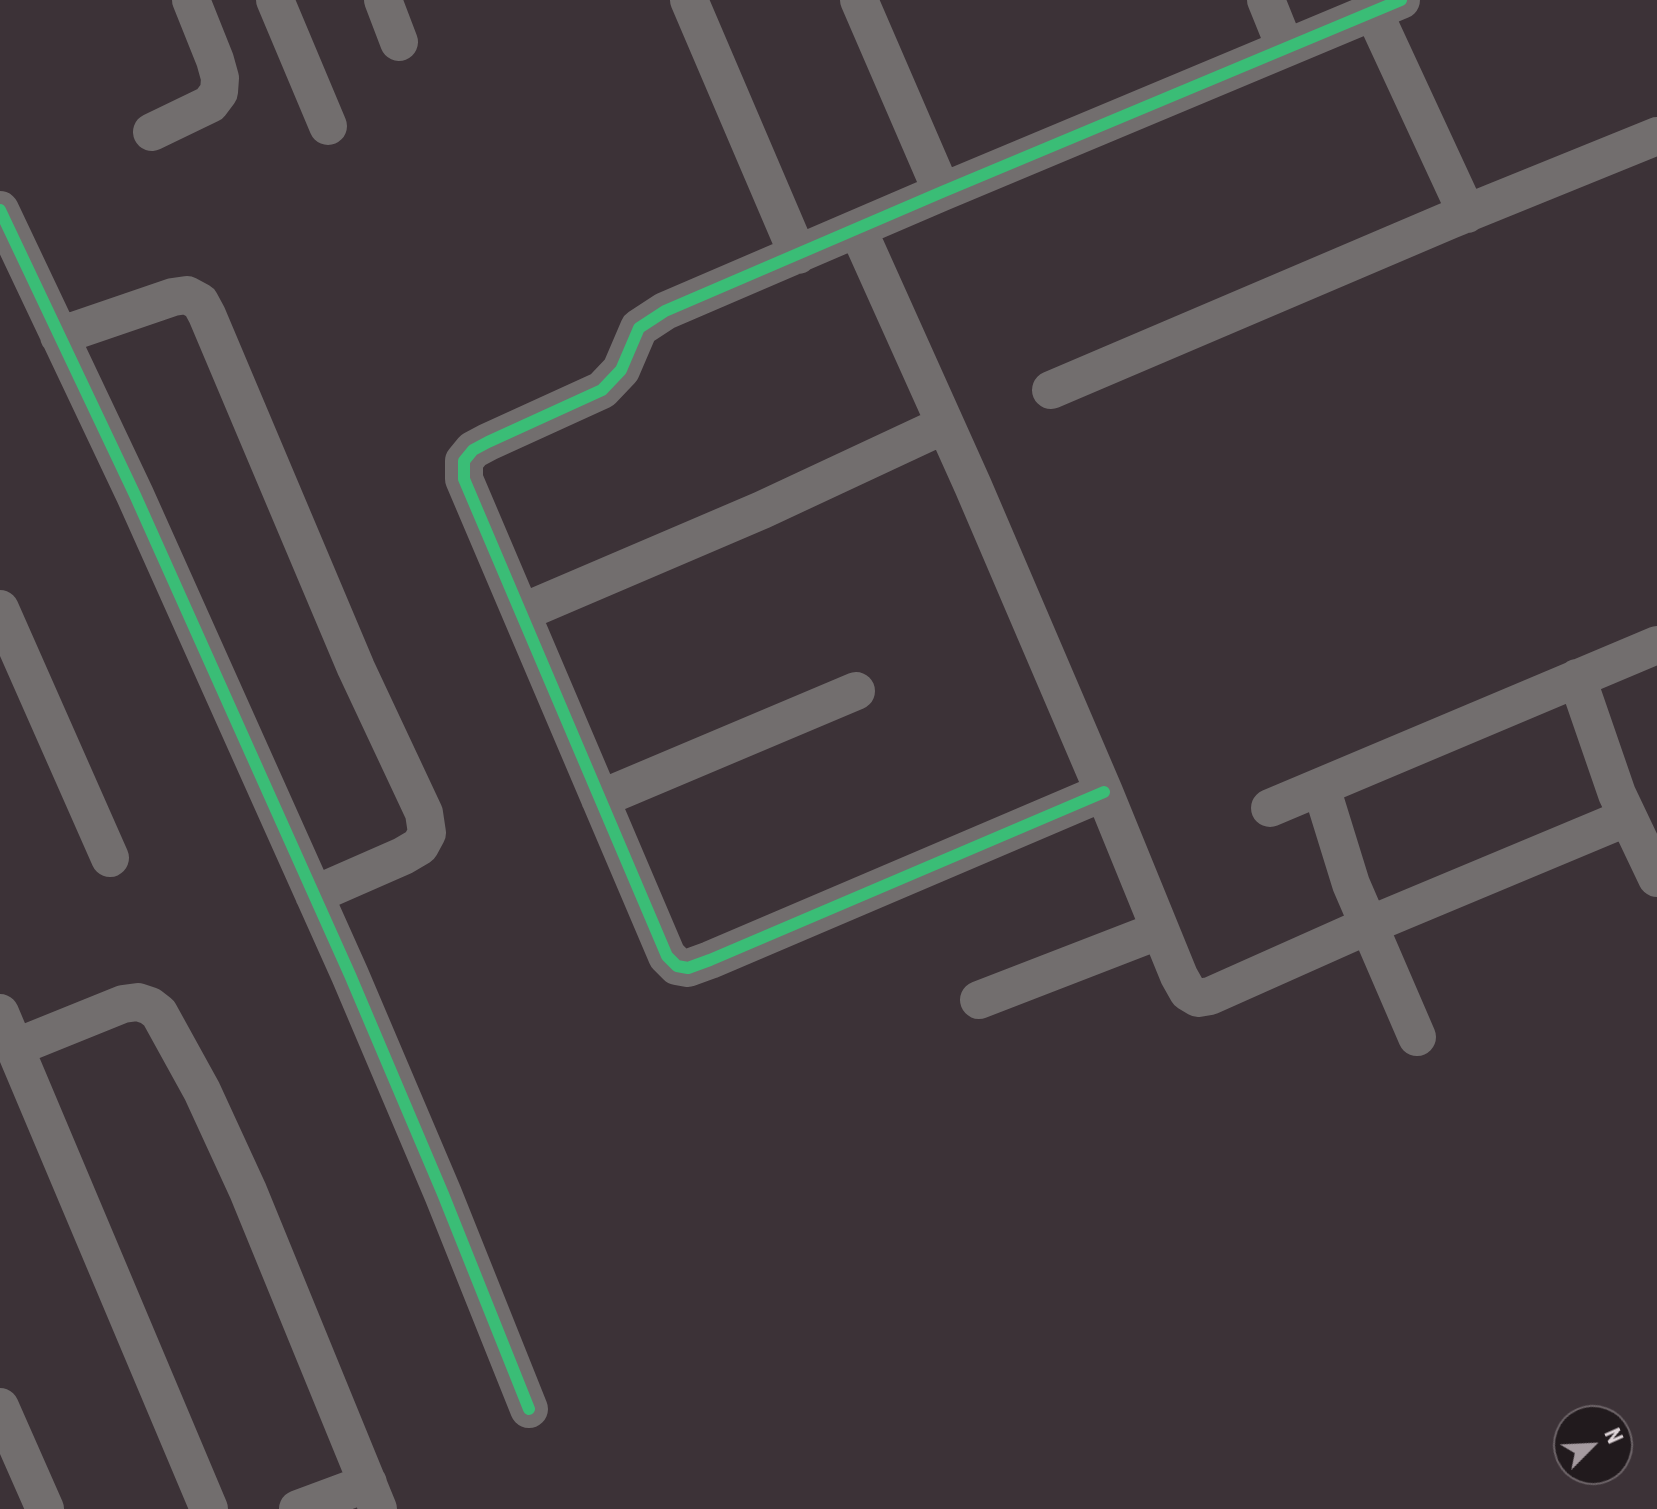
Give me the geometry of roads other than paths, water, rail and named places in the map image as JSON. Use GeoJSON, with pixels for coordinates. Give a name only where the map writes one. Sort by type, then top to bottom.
{"type":"FeatureCollection","features":[{"type":"Feature","properties":{"kind":"street"},"geometry":{"type":"LineString","coordinates":[[152,132],[210,104],[219,92],[220,78],[191,0]]}},
{"type":"Feature","properties":{"kind":"street"},"geometry":{"type":"LineString","coordinates":[[275,0],[328,126]]}},
{"type":"Feature","properties":{"kind":"street"},"geometry":{"type":"LineString","coordinates":[[383,0],[399,42]]}},
{"type":"Feature","properties":{"kind":"street"},"geometry":{"type":"LineString","coordinates":[[689,0],[798,255]]}},
{"type":"Feature","properties":{"kind":"street"},"geometry":{"type":"LineString","coordinates":[[859,0],[942,192]]}},
{"type":"Feature","properties":{"kind":"street"},"geometry":{"type":"LineString","coordinates":[[1266,0],[1285,47]]}},
{"type":"Feature","properties":{"kind":"street"},"geometry":{"type":"LineString","coordinates":[[1104,792],[688,968],[677,966],[667,956],[464,479],[464,461],[473,450],[488,442],[602,390],[621,370],[639,328],[652,318],[942,192],[1387,6],[1467,214]]}},
{"type":"Feature","properties":{"kind":"street"},"geometry":{"type":"LineString","coordinates":[[1051,390],[1657,136]]}},
{"type":"Feature","properties":{"kind":"street"},"geometry":{"type":"LineString","coordinates":[[0,210],[135,495],[314,895],[443,1194],[529,1409]]}},
{"type":"Feature","properties":{"kind":"street"},"geometry":{"type":"LineString","coordinates":[[858,230],[1188,992],[1198,998],[1210,996],[1367,926],[1628,817]]}},
{"type":"Feature","properties":{"kind":"street"},"geometry":{"type":"LineString","coordinates":[[59,336],[187,295],[200,302],[207,315],[356,668],[424,813],[427,833],[420,846],[314,895]]}},
{"type":"Feature","properties":{"kind":"street"},"geometry":{"type":"LineString","coordinates":[[521,613],[762,510],[944,425]]}},
{"type":"Feature","properties":{"kind":"street"},"geometry":{"type":"LineString","coordinates":[[0,609],[110,858]]}},
{"type":"Feature","properties":{"kind":"street"},"geometry":{"type":"LineString","coordinates":[[1270,808],[1657,645]]}},
{"type":"Feature","properties":{"kind":"street"},"geometry":{"type":"LineString","coordinates":[[1577,678],[1601,754],[1657,878]]}},
{"type":"Feature","properties":{"kind":"street"},"geometry":{"type":"LineString","coordinates":[[600,799],[856,691]]}},
{"type":"Feature","properties":{"kind":"street"},"geometry":{"type":"LineString","coordinates":[[1321,787],[1367,926],[1417,1037]]}},
{"type":"Feature","properties":{"kind":"street"},"geometry":{"type":"LineString","coordinates":[[979,1000],[1160,930]]}},
{"type":"Feature","properties":{"kind":"street"},"geometry":{"type":"LineString","coordinates":[[14,1048],[123,1004],[138,1002],[159,1013],[196,1080],[248,1191],[373,1496],[298,1509]]}},
{"type":"Feature","properties":{"kind":"street"},"geometry":{"type":"LineString","coordinates":[[0,1013],[209,1509]]}},
{"type":"Feature","properties":{"kind":"street"},"geometry":{"type":"LineString","coordinates":[[0,1407],[45,1509]]}}]}
